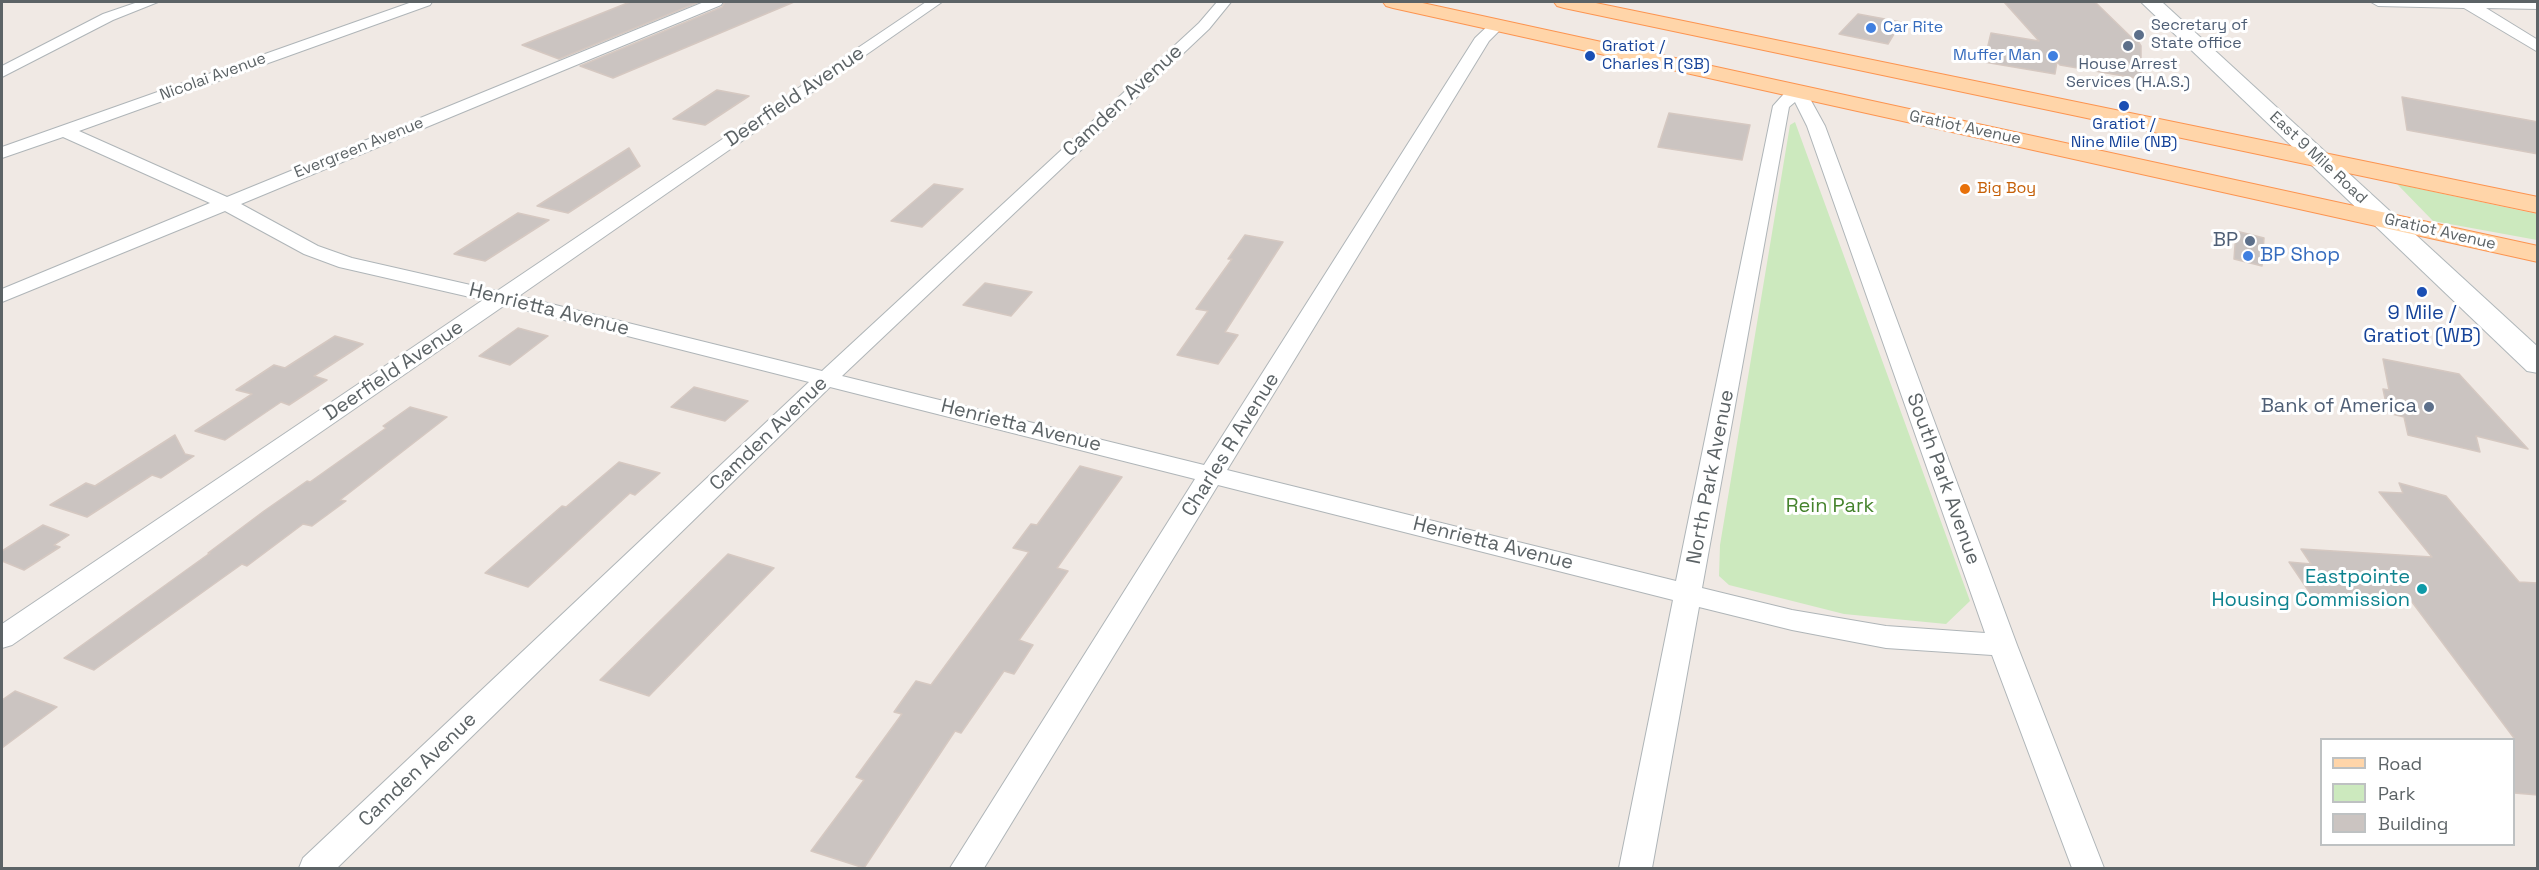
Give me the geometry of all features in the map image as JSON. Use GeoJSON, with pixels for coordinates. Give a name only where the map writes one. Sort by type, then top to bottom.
{"type":"FeatureCollection","features":[{"type":"Feature","properties":{"kind":"main road","name":"Gratiot Avenue"},"geometry":{"type":"LineString","coordinates":[[1393,2],[2538,254]]}},
{"type":"Feature","properties":{"kind":"main road"},"geometry":{"type":"LineString","coordinates":[[1564,2],[2538,205]]}},
{"type":"Feature","properties":{"kind":"main road","name":"East 9 Mile Road"},"geometry":{"type":"LineString","coordinates":[[2151,2],[2538,364]]}},
{"type":"Feature","properties":{"kind":"main road"},"geometry":{"type":"LineString","coordinates":[[1670,62],[1724,51],[1727,47],[1723,35]]}},
{"type":"Feature","properties":{"kind":"main road"},"geometry":{"type":"LineString","coordinates":[[1909,115],[1905,103],[1914,93],[1939,87],[1970,86]]}},
{"type":"Feature","properties":{"kind":"street"},"geometry":{"type":"LineString","coordinates":[[2,72],[108,16],[151,2]]}},
{"type":"Feature","properties":{"kind":"street","name":"Nicolai Avenue"},"geometry":{"type":"LineString","coordinates":[[2,153],[425,2]]}},
{"type":"Feature","properties":{"kind":"street","name":"Evergreen Avenue"},"geometry":{"type":"LineString","coordinates":[[2,296],[716,2]]}},
{"type":"Feature","properties":{"kind":"street","name":"Deerfield Avenue"},"geometry":{"type":"LineString","coordinates":[[2,638],[935,2]]}},
{"type":"Feature","properties":{"kind":"street","name":"Camden Avenue"},"geometry":{"type":"LineString","coordinates":[[315,868],[827,378],[1204,26],[1224,2]]}},
{"type":"Feature","properties":{"kind":"street"},"geometry":{"type":"LineString","coordinates":[[2378,2],[2538,5]]}},
{"type":"Feature","properties":{"kind":"street"},"geometry":{"type":"LineString","coordinates":[[2467,4],[2538,47]]}},
{"type":"Feature","properties":{"kind":"street","name":"Charles R Avenue"},"geometry":{"type":"LineString","coordinates":[[966,868],[1214,474],[1483,38],[1498,24]]}},
{"type":"Feature","properties":{"kind":"street","name":"North Park Avenue"},"geometry":{"type":"LineString","coordinates":[[1635,868],[1781,106],[1797,90]]}},
{"type":"Feature","properties":{"kind":"street","name":"South Park Avenue"},"geometry":{"type":"LineString","coordinates":[[1797,90],[1816,126],[2003,645],[2088,868]]}},
{"type":"Feature","properties":{"kind":"street","name":"Henrietta Avenue"},"geometry":{"type":"LineString","coordinates":[[64,131],[225,203],[311,250],[346,263],[501,298],[827,378],[1792,620],[1886,637],[2003,645]]}},
{"type":"Feature","properties":{"kind":"green space","name":"Rein Park"},"geometry":{"type":"Polygon","coordinates":[[[1795,122],[1970,601],[1946,624],[1844,614],[1729,585],[1719,576],[1720,545],[1790,125],[1795,122]]]}},
{"type":"Feature","properties":{"kind":"green space"},"geometry":{"type":"Polygon","coordinates":[[[2397,184],[2537,214],[2537,240],[2433,221],[2397,184]]]}},
{"type":"Feature","properties":{"kind":"building"},"geometry":{"type":"Polygon","coordinates":[[[630,2],[699,2],[559,59],[522,45],[630,2]]]}},
{"type":"Feature","properties":{"kind":"building"},"geometry":{"type":"Polygon","coordinates":[[[725,2],[794,2],[613,78],[580,66],[722,7],[725,2]]]}},
{"type":"Feature","properties":{"kind":"building"},"geometry":{"type":"Polygon","coordinates":[[[2004,2],[2095,2],[2132,38],[2136,38],[2141,46],[2141,79],[2060,65],[2057,62],[2055,74],[1984,62],[1991,33],[2039,41],[2004,2]]]}},
{"type":"Feature","properties":{"kind":"building","name":"Car Rite"},"geometry":{"type":"Polygon","coordinates":[[[1858,14],[1901,22],[1888,44],[1839,34],[1858,14]]]}},
{"type":"Feature","properties":{"kind":"building"},"geometry":{"type":"Polygon","coordinates":[[[717,90],[749,96],[705,125],[673,119],[717,90]]]}},
{"type":"Feature","properties":{"kind":"building"},"geometry":{"type":"Polygon","coordinates":[[[2402,97],[2538,122],[2538,154],[2407,130],[2402,97]]]}},
{"type":"Feature","properties":{"kind":"building"},"geometry":{"type":"Polygon","coordinates":[[[1669,113],[1750,125],[1742,160],[1658,147],[1669,113]]]}},
{"type":"Feature","properties":{"kind":"building"},"geometry":{"type":"Polygon","coordinates":[[[629,148],[640,166],[568,213],[537,206],[629,148]]]}},
{"type":"Feature","properties":{"kind":"building"},"geometry":{"type":"Polygon","coordinates":[[[934,184],[963,189],[922,227],[891,221],[934,184]]]}},
{"type":"Feature","properties":{"kind":"building"},"geometry":{"type":"Polygon","coordinates":[[[518,213],[549,220],[485,261],[454,254],[518,213]]]}},
{"type":"Feature","properties":{"kind":"building"},"geometry":{"type":"Polygon","coordinates":[[[2236,231],[2264,238],[2262,266],[2234,259],[2236,231]]]}},
{"type":"Feature","properties":{"kind":"building"},"geometry":{"type":"Polygon","coordinates":[[[1245,235],[1283,242],[1225,332],[1238,335],[1218,364],[1177,355],[1208,311],[1196,309],[1232,259],[1228,259],[1245,235]]]}},
{"type":"Feature","properties":{"kind":"building"},"geometry":{"type":"Polygon","coordinates":[[[985,283],[1032,292],[1011,316],[963,305],[985,283]]]}},
{"type":"Feature","properties":{"kind":"building"},"geometry":{"type":"Polygon","coordinates":[[[518,328],[548,336],[510,365],[479,356],[518,328]]]}},
{"type":"Feature","properties":{"kind":"building"},"geometry":{"type":"Polygon","coordinates":[[[335,336],[363,344],[314,376],[327,380],[289,405],[281,402],[225,440],[195,431],[252,394],[236,390],[274,365],[285,368],[335,336]]]}},
{"type":"Feature","properties":{"kind":"building","name":"Bank of America"},"geometry":{"type":"Polygon","coordinates":[[[2383,359],[2459,374],[2528,449],[2476,436],[2480,452],[2408,435],[2404,417],[2388,413],[2383,389],[2389,390],[2383,359]]]}},
{"type":"Feature","properties":{"kind":"building"},"geometry":{"type":"Polygon","coordinates":[[[694,387],[748,401],[725,421],[671,407],[694,387]]]}},
{"type":"Feature","properties":{"kind":"building"},"geometry":{"type":"Polygon","coordinates":[[[410,407],[447,417],[340,500],[346,501],[312,526],[303,524],[247,566],[242,564],[94,670],[64,658],[210,553],[208,553],[264,511],[307,481],[310,482],[386,428],[383,426],[410,407]]]}},
{"type":"Feature","properties":{"kind":"building"},"geometry":{"type":"Polygon","coordinates":[[[175,435],[185,454],[194,456],[161,478],[152,475],[87,517],[50,505],[86,483],[95,486],[175,435]]]}},
{"type":"Feature","properties":{"kind":"building"},"geometry":{"type":"Polygon","coordinates":[[[619,462],[660,473],[635,495],[630,493],[528,587],[485,573],[562,506],[566,507],[619,462]]]}},
{"type":"Feature","properties":{"kind":"building"},"geometry":{"type":"Polygon","coordinates":[[[1080,466],[1122,477],[1057,568],[1068,571],[1019,640],[1033,645],[1014,674],[1004,671],[961,733],[955,731],[864,868],[811,851],[864,780],[856,777],[902,714],[894,712],[916,681],[931,685],[1029,552],[1013,548],[1031,524],[1037,525],[1080,466]]]}},
{"type":"Feature","properties":{"kind":"building","name":"Eastpointe Housing Commission"},"geometry":{"type":"Polygon","coordinates":[[[2399,483],[2446,496],[2519,582],[2538,583],[2538,795],[2515,793],[2515,738],[2412,602],[2312,596],[2289,562],[2311,564],[2301,549],[2432,557],[2379,492],[2403,493],[2399,483]]]}},
{"type":"Feature","properties":{"kind":"building"},"geometry":{"type":"Polygon","coordinates":[[[43,525],[69,535],[54,545],[60,547],[24,570],[2,561],[2,551],[43,525]]]}},
{"type":"Feature","properties":{"kind":"building"},"geometry":{"type":"Polygon","coordinates":[[[728,554],[774,568],[649,696],[600,680],[728,554]]]}},
{"type":"Feature","properties":{"kind":"building"},"geometry":{"type":"Polygon","coordinates":[[[15,691],[57,707],[2,748],[2,700],[15,691]]]}},
{"type":"Feature","properties":{"kind":"place","name":"Car Rite"},"geometry":{"type":"Point","coordinates":[1871,28]}},
{"type":"Feature","properties":{"kind":"place","name":"Secretary of State office"},"geometry":{"type":"Point","coordinates":[2139,35]}},
{"type":"Feature","properties":{"kind":"place","name":"House Arrest Services (H.A.S.)"},"geometry":{"type":"Point","coordinates":[2128,46]}},
{"type":"Feature","properties":{"kind":"place","name":"Gratiot / Charles R (SB)"},"geometry":{"type":"Point","coordinates":[1590,56]}},
{"type":"Feature","properties":{"kind":"place","name":"Muffer Man"},"geometry":{"type":"Point","coordinates":[2053,56]}},
{"type":"Feature","properties":{"kind":"place","name":"Gratiot / Nine Mile (NB)"},"geometry":{"type":"Point","coordinates":[2124,106]}},
{"type":"Feature","properties":{"kind":"place","name":"Big Boy"},"geometry":{"type":"Point","coordinates":[1965,189]}},
{"type":"Feature","properties":{"kind":"place","name":"BP"},"geometry":{"type":"Point","coordinates":[2250,241]}},
{"type":"Feature","properties":{"kind":"place","name":"BP Shop"},"geometry":{"type":"Point","coordinates":[2248,256]}},
{"type":"Feature","properties":{"kind":"place","name":"9 Mile / Gratiot (WB)"},"geometry":{"type":"Point","coordinates":[2422,292]}},
{"type":"Feature","properties":{"kind":"place","name":"Bank of America"},"geometry":{"type":"Point","coordinates":[2429,407]}},
{"type":"Feature","properties":{"kind":"place","name":"Eastpointe Housing Commission"},"geometry":{"type":"Point","coordinates":[2422,589]}}]}
